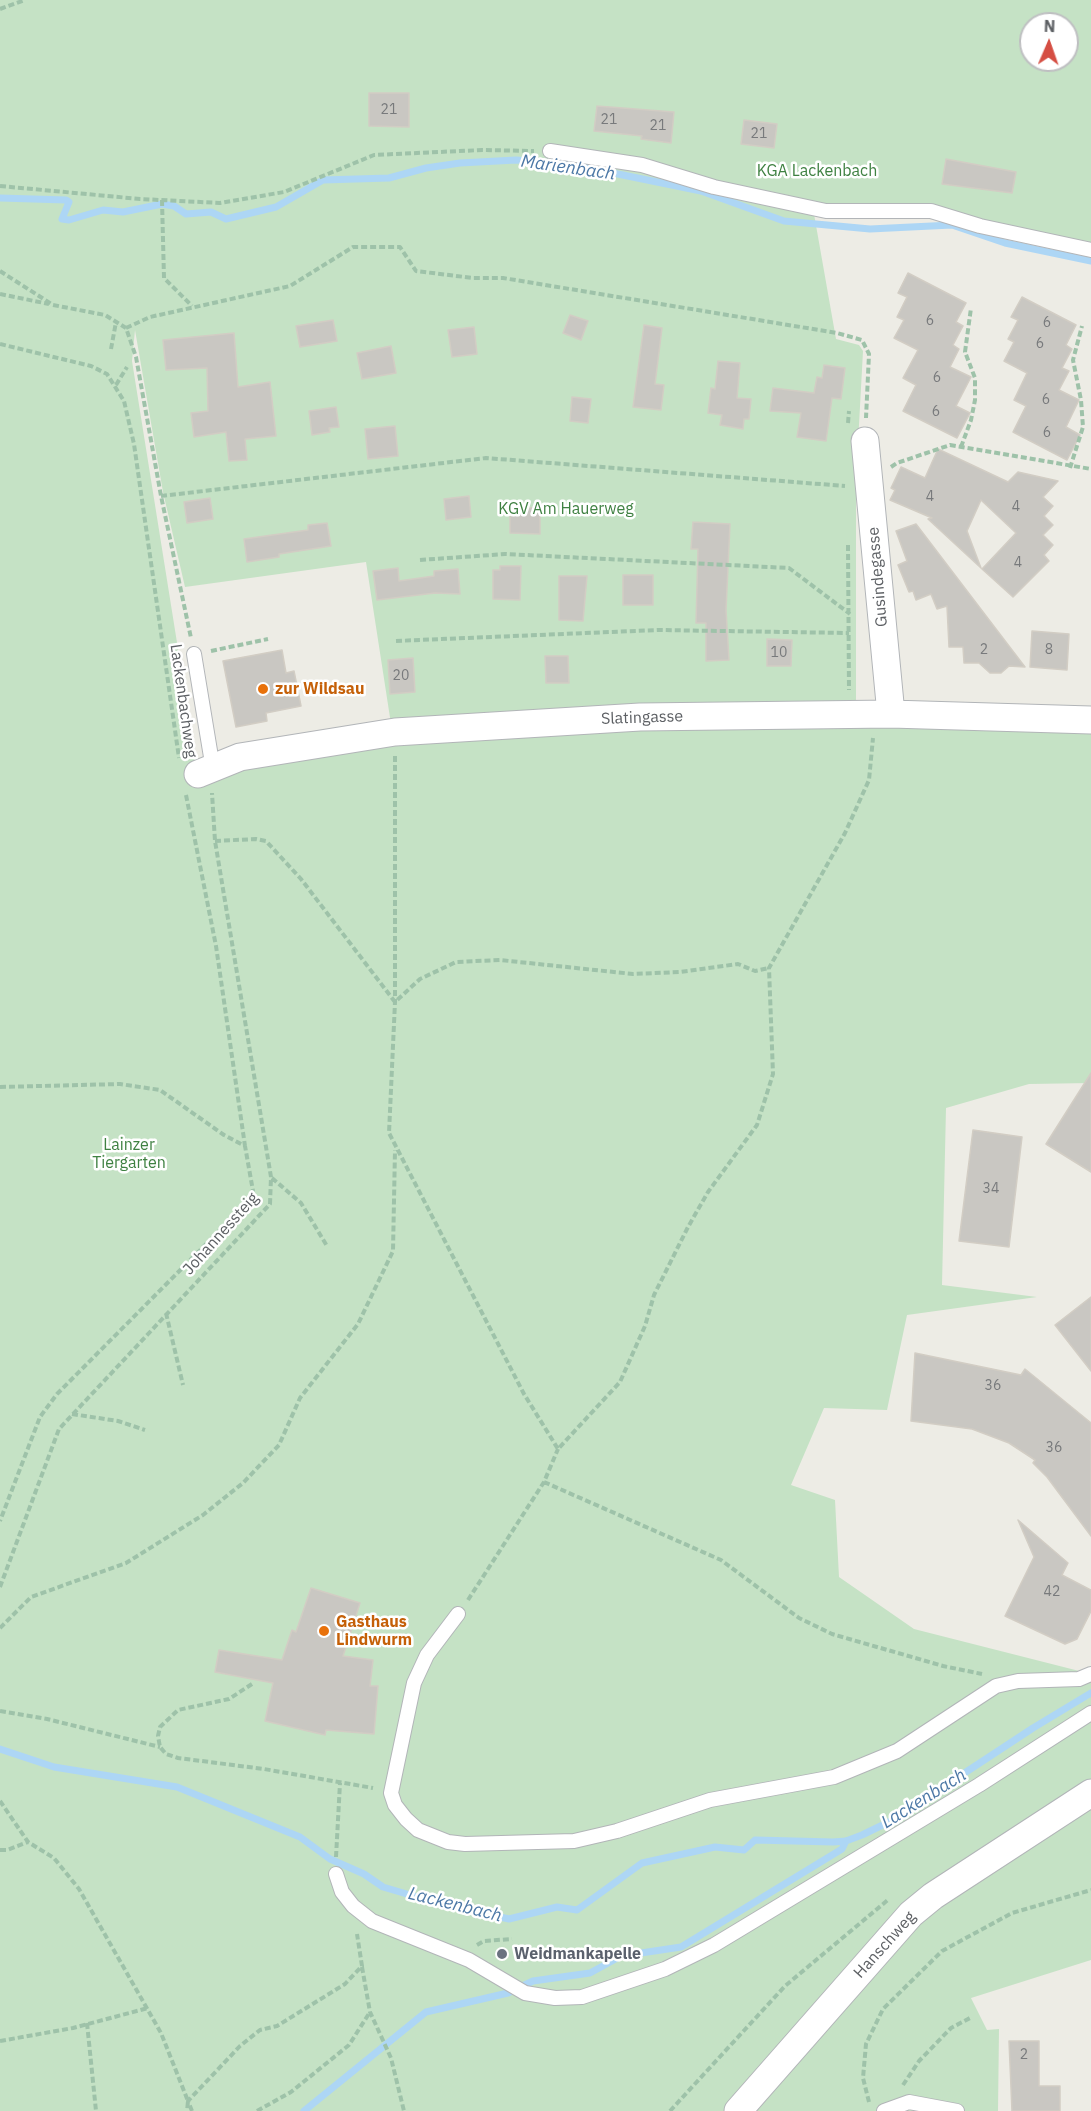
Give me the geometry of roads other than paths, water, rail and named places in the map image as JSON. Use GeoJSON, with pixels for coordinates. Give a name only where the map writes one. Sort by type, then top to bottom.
{"type":"FeatureCollection","features":[{"type":"Feature","properties":{"kind":"street","name":"Gusindegasse"},"geometry":{"type":"LineString","coordinates":[[856,436],[852,486],[872,715]]}},
{"type":"Feature","properties":{"kind":"street","name":"Slatingasse"},"geometry":{"type":"LineString","coordinates":[[194,774],[240,757],[395,732],[640,717],[872,715],[1091,720]]}},
{"type":"Feature","properties":{"kind":"street","name":"Hanschweg"},"geometry":{"type":"LineString","coordinates":[[738,2111],[911,1914],[933,1896],[1091,1793]]}},
{"type":"Feature","properties":{"kind":"lane"},"geometry":{"type":"LineString","coordinates":[[550,151],[642,165],[714,188],[826,211],[931,211],[980,226],[1091,250]]}},
{"type":"Feature","properties":{"kind":"lane"},"geometry":{"type":"LineString","coordinates":[[194,654],[194,774]]}},
{"type":"Feature","properties":{"kind":"lane"},"geometry":{"type":"LineString","coordinates":[[458,1614],[427,1655],[414,1683],[391,1793],[395,1805],[418,1830],[448,1842],[509,1845],[574,1841],[617,1831],[710,1800],[834,1777],[855,1770],[911,1743],[983,1692],[996,1686],[1018,1681],[1079,1679],[1091,1674]]}},
{"type":"Feature","properties":{"kind":"lane"},"geometry":{"type":"LineString","coordinates":[[336,1874],[342,1892],[353,1906],[372,1921],[397,1933],[462,1957],[525,1993],[555,1998],[582,1997],[664,1969],[714,1945],[979,1785],[1091,1713]]}},
{"type":"Feature","properties":{"kind":"lane"},"geometry":{"type":"LineString","coordinates":[[885,2109],[909,2102],[957,2111]]}},
{"type":"Feature","properties":{"kind":"waterway","name":"Marienbach"},"geometry":{"type":"LineString","coordinates":[[0,198],[66,200],[69,202],[62,219],[69,220],[103,210],[123,212],[162,204],[174,206],[186,214],[211,212],[226,219],[276,207],[323,180],[389,178],[426,168],[460,163],[516,160],[569,164],[701,191],[784,221],[870,229],[952,225],[1005,243],[1091,261]]}},
{"type":"Feature","properties":{"kind":"waterway","name":"Lackenbach"},"geometry":{"type":"LineString","coordinates":[[0,1749],[54,1767],[177,1787],[300,1837],[330,1859],[364,1874],[383,1887],[434,1902],[509,1919],[557,1907],[577,1910],[642,1863],[715,1847],[744,1850],[755,1840],[833,1842],[846,1841],[862,1835],[893,1820],[1033,1728],[1091,1693]]}},
{"type":"Feature","properties":{"kind":"waterway"},"geometry":{"type":"LineString","coordinates":[[304,2111],[426,2012],[508,1993],[533,1981],[590,1973],[621,1956],[681,1947],[842,1849],[846,1841]]}},
{"type":"Feature","properties":{"kind":"place","name":"zur Wildsau"},"geometry":{"type":"Point","coordinates":[263,689]}},
{"type":"Feature","properties":{"kind":"place","name":"Gasthaus Lindwurm"},"geometry":{"type":"Point","coordinates":[324,1631]}},
{"type":"Feature","properties":{"kind":"place","name":"Weidmankapelle"},"geometry":{"type":"Point","coordinates":[502,1954]}},
{"type":"Feature","properties":{"kind":"park label","name":"KGA Lackenbach"},"geometry":{"type":"Point","coordinates":[817,171]}},
{"type":"Feature","properties":{"kind":"park label","name":"KGV Am Hauerweg"},"geometry":{"type":"Point","coordinates":[566,509]}},
{"type":"Feature","properties":{"kind":"park label","name":"Lainzer Tiergarten"},"geometry":{"type":"Point","coordinates":[129,1154]}}]}
